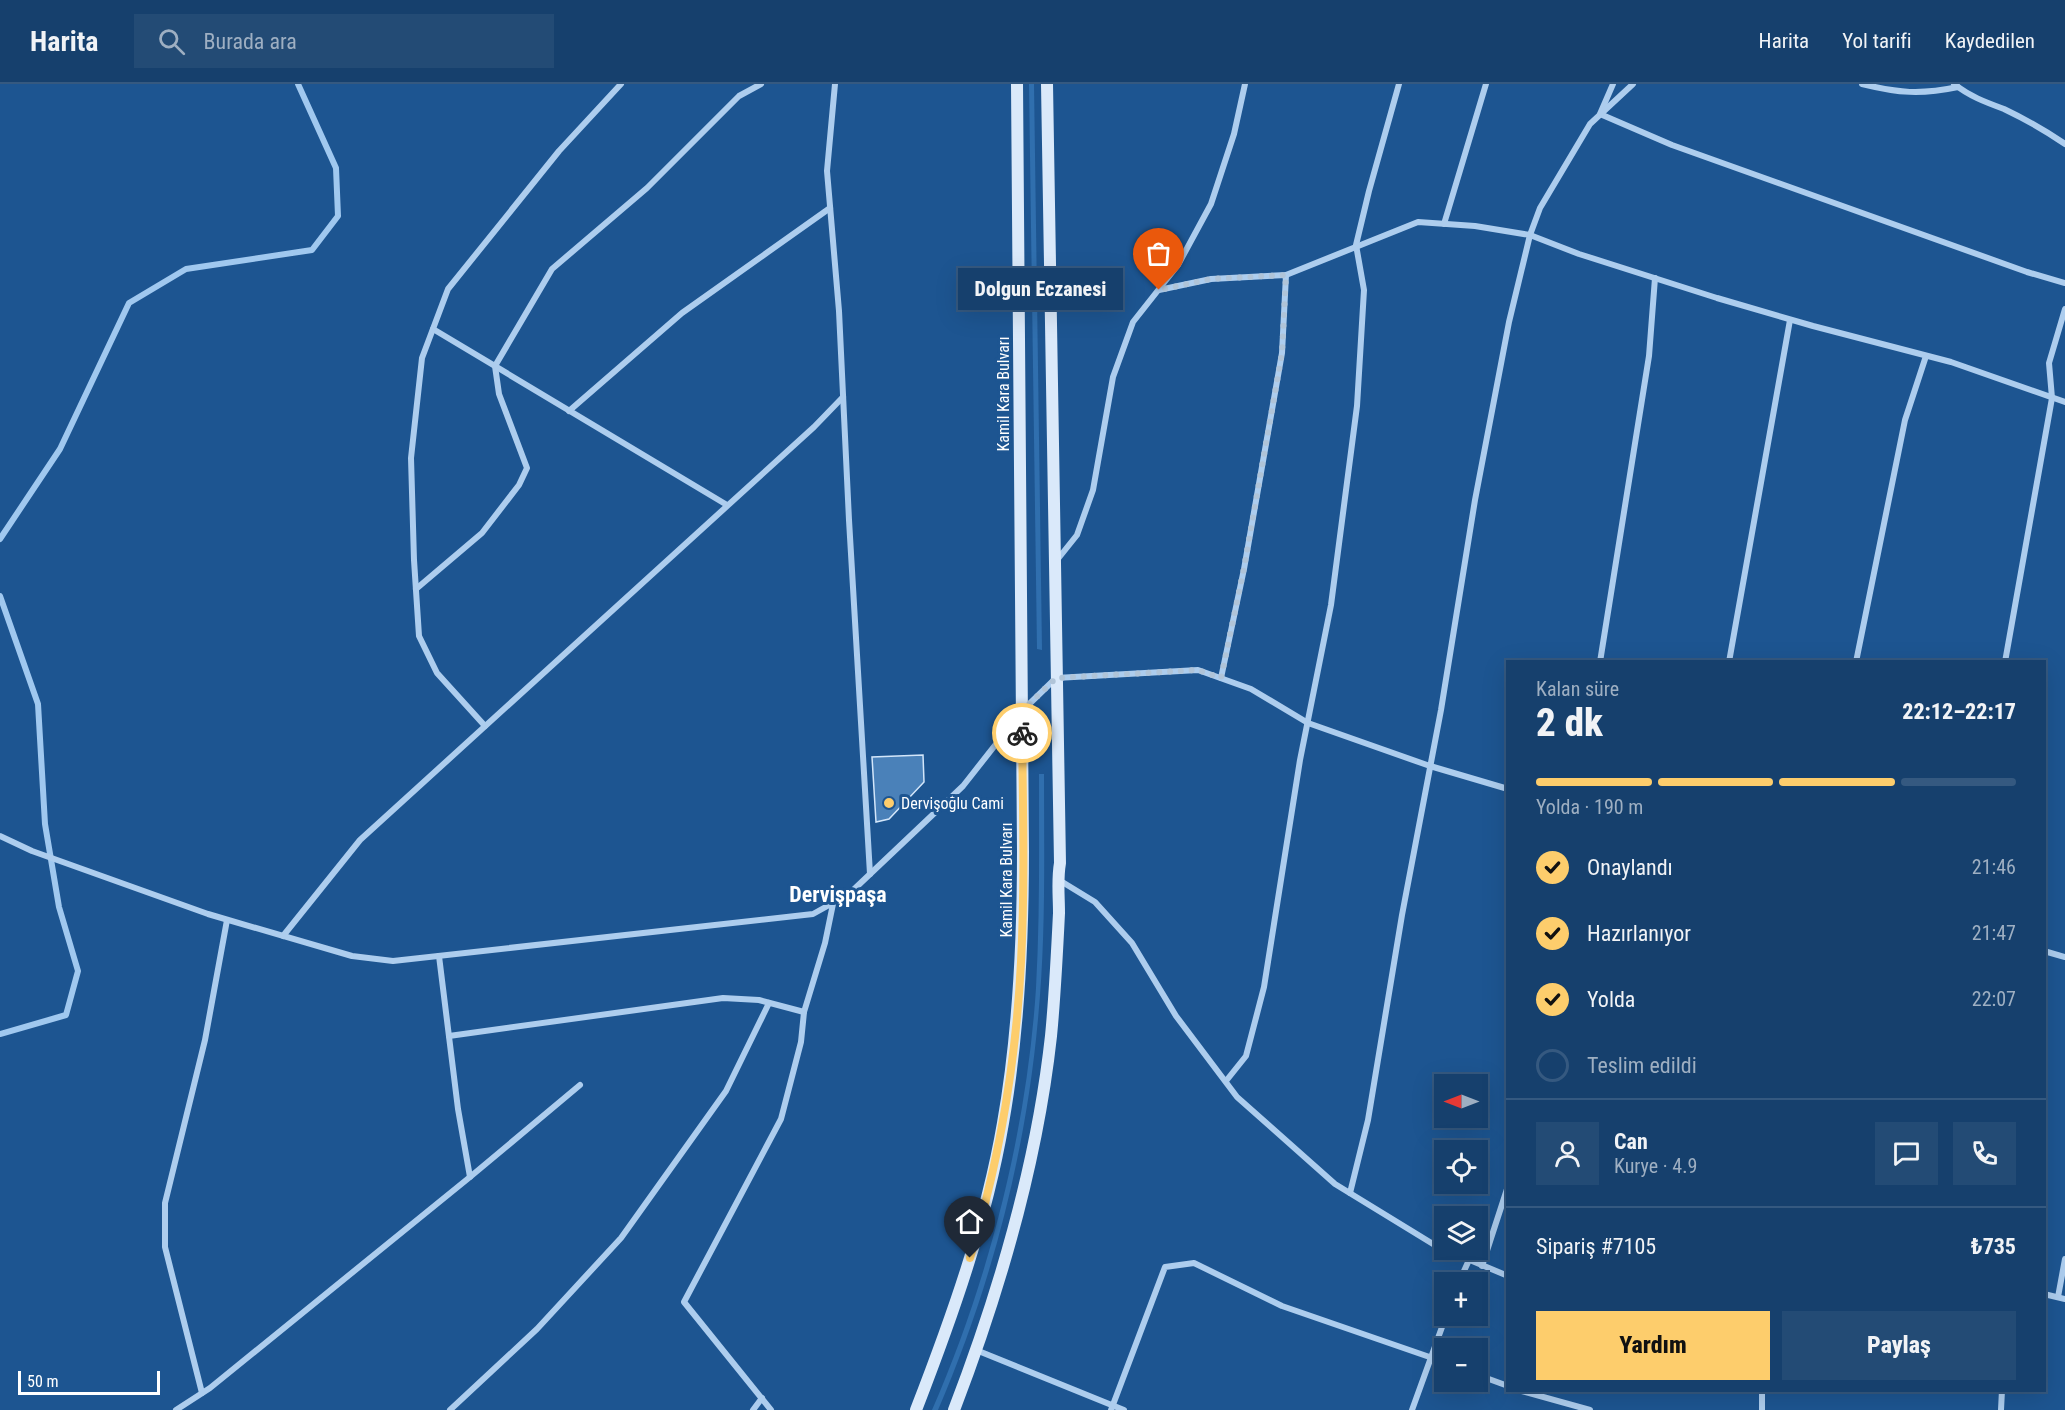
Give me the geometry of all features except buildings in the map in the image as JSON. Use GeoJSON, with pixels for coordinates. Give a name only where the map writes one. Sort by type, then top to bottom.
{"type":"FeatureCollection","features":[{"type":"Feature","properties":{"kind":"main road","name":"Kamil Kara Bulvarı"},"geometry":{"type":"LineString","coordinates":[[916,1410],[970,1258],[984,1211],[1004,1123],[1021,964],[1023,851],[1017,84]]}},
{"type":"Feature","properties":{"kind":"main road"},"geometry":{"type":"LineString","coordinates":[[954,1410],[994,1298],[1012,1234],[1039,1118],[1051,1037],[1054,996],[1059,910],[1057,879],[1060,863],[1047,84]]}},
{"type":"Feature","properties":{"kind":"street"},"geometry":{"type":"LineString","coordinates":[[485,726],[437,673],[419,636],[411,458],[422,358],[448,289],[559,151],[621,84]]}},
{"type":"Feature","properties":{"kind":"street"},"geometry":{"type":"LineString","coordinates":[[416,589],[482,533],[519,485],[527,468],[499,394],[495,366],[552,269],[647,188],[739,96],[761,84]]}},
{"type":"Feature","properties":{"kind":"street"},"geometry":{"type":"LineString","coordinates":[[835,84],[827,171],[839,311],[870,874]]}},
{"type":"Feature","properties":{"kind":"street"},"geometry":{"type":"LineString","coordinates":[[1055,563],[1077,535],[1093,490],[1113,377],[1133,322],[1178,265],[1211,204],[1234,134],[1245,84]]}},
{"type":"Feature","properties":{"kind":"street"},"geometry":{"type":"LineString","coordinates":[[1226,1081],[1246,1056],[1264,987],[1300,760],[1331,605],[1358,406],[1364,290],[1356,245],[1399,84]]}},
{"type":"Feature","properties":{"kind":"street"},"geometry":{"type":"LineString","coordinates":[[1444,224],[1486,84]]}},
{"type":"Feature","properties":{"kind":"street"},"geometry":{"type":"LineString","coordinates":[[1600,114],[1613,84]]}},
{"type":"Feature","properties":{"kind":"street"},"geometry":{"type":"LineString","coordinates":[[1350,1193],[1368,1120],[1477,489],[1509,322],[1530,235],[1545,199],[1590,124],[1633,84]]}},
{"type":"Feature","properties":{"kind":"street"},"geometry":{"type":"LineString","coordinates":[[1862,84],[1896,92],[1934,92],[1956,86],[1970,96],[2005,110],[2048,132],[2065,144]]}},
{"type":"Feature","properties":{"kind":"street"},"geometry":{"type":"LineString","coordinates":[[1600,114],[1705,157],[2016,268],[2065,282]]}},
{"type":"Feature","properties":{"kind":"street"},"geometry":{"type":"LineString","coordinates":[[569,411],[682,313],[830,208]]}},
{"type":"Feature","properties":{"kind":"street"},"geometry":{"type":"LineString","coordinates":[[1159,290],[1211,279],[1286,275],[1418,222],[1475,226],[1530,235],[1655,278],[1790,320],[1951,362],[2065,402]]}},
{"type":"Feature","properties":{"kind":"street"},"geometry":{"type":"LineString","coordinates":[[1221,678],[1244,568],[1282,353],[1286,275]]}},
{"type":"Feature","properties":{"kind":"street"},"geometry":{"type":"LineString","coordinates":[[1600,660],[1649,356],[1655,278]]}},
{"type":"Feature","properties":{"kind":"street"},"geometry":{"type":"LineString","coordinates":[[2005,660],[2052,398],[2049,363],[2065,309]]}},
{"type":"Feature","properties":{"kind":"street"},"geometry":{"type":"LineString","coordinates":[[1729,660],[1790,320]]}},
{"type":"Feature","properties":{"kind":"street"},"geometry":{"type":"LineString","coordinates":[[433,329],[727,505]]}},
{"type":"Feature","properties":{"kind":"street"},"geometry":{"type":"LineString","coordinates":[[1856,660],[1905,420],[1926,356]]}},
{"type":"Feature","properties":{"kind":"street"},"geometry":{"type":"LineString","coordinates":[[283,936],[360,840],[814,427],[843,397]]}},
{"type":"Feature","properties":{"kind":"street"},"geometry":{"type":"LineString","coordinates":[[0,836],[32,851],[227,920],[352,956],[393,961],[813,914],[849,894],[963,786],[1022,711],[1056,678],[1198,670],[1251,689],[1308,723],[1430,766],[1506,788]]}},
{"type":"Feature","properties":{"kind":"street"},"geometry":{"type":"LineString","coordinates":[[1057,879],[1095,902],[1132,943],[1176,1016],[1238,1097],[1335,1184],[1434,1243]]}},
{"type":"Feature","properties":{"kind":"street"},"geometry":{"type":"LineString","coordinates":[[771,1410],[684,1302],[781,1119],[801,1042],[804,1012],[825,943],[833,904]]}},
{"type":"Feature","properties":{"kind":"street"},"geometry":{"type":"LineString","coordinates":[[201,1393],[165,1247],[165,1203],[205,1040],[227,920]]}},
{"type":"Feature","properties":{"kind":"street"},"geometry":{"type":"LineString","coordinates":[[2046,952],[2065,957]]}},
{"type":"Feature","properties":{"kind":"street"},"geometry":{"type":"LineString","coordinates":[[439,956],[458,1109],[470,1178]]}},
{"type":"Feature","properties":{"kind":"street"},"geometry":{"type":"LineString","coordinates":[[449,1036],[723,998],[759,1000],[804,1012]]}},
{"type":"Feature","properties":{"kind":"street"},"geometry":{"type":"LineString","coordinates":[[450,1410],[537,1329],[621,1238],[726,1092],[769,1003]]}},
{"type":"Feature","properties":{"kind":"street"},"geometry":{"type":"LineString","coordinates":[[176,1410],[201,1393],[470,1178],[580,1085]]}},
{"type":"Feature","properties":{"kind":"street"},"geometry":{"type":"LineString","coordinates":[[1482,1266],[1506,1192]]}},
{"type":"Feature","properties":{"kind":"street"},"geometry":{"type":"LineString","coordinates":[[2046,1294],[2061,1298],[2065,1259]]}},
{"type":"Feature","properties":{"kind":"street"},"geometry":{"type":"LineString","coordinates":[[1464,1272],[1469,1260],[1506,1275]]}},
{"type":"Feature","properties":{"kind":"street"},"geometry":{"type":"LineString","coordinates":[[1112,1408],[1165,1267],[1194,1263],[1282,1306],[1434,1358]]}},
{"type":"Feature","properties":{"kind":"street"},"geometry":{"type":"LineString","coordinates":[[1412,1410],[1442,1326]]}},
{"type":"Feature","properties":{"kind":"street"},"geometry":{"type":"LineString","coordinates":[[976,1350],[1112,1408],[1124,1410]]}},
{"type":"Feature","properties":{"kind":"street"},"geometry":{"type":"LineString","coordinates":[[1488,1379],[1506,1385]]}},
{"type":"Feature","properties":{"kind":"street"},"geometry":{"type":"LineString","coordinates":[[1525,1392],[1590,1410]]}},
{"type":"Feature","properties":{"kind":"street"},"geometry":{"type":"LineString","coordinates":[[1762,1392],[1762,1410]]}},
{"type":"Feature","properties":{"kind":"street"},"geometry":{"type":"LineString","coordinates":[[2001,1410],[2002,1392]]}},
{"type":"Feature","properties":{"kind":"street"},"geometry":{"type":"LineString","coordinates":[[753,1410],[762,1398]]}},
{"type":"Feature","properties":{"kind":"shaded area"},"geometry":{"type":"Polygon","coordinates":[[[1029,84],[1034,84],[1042,650],[1037,649],[1029,84]]]}},
{"type":"Feature","properties":{"kind":"shaded area"},"geometry":{"type":"Polygon","coordinates":[[[1039,774],[1044,774],[1042,958],[1038,1019],[1025,1119],[990,1268],[938,1410],[932,1410],[971,1309],[988,1257],[1014,1149],[1024,1095],[1036,988],[1039,774]]]}},
{"type":"Feature","properties":{"kind":"waterway"},"geometry":{"type":"LineString","coordinates":[[0,539],[60,449],[129,303],[186,269],[312,250],[338,216],[336,168],[298,84]]}},
{"type":"Feature","properties":{"kind":"waterway"},"geometry":{"type":"LineString","coordinates":[[0,596],[38,704],[45,824],[59,907],[78,971],[66,1015],[0,1034]]}},
{"type":"Feature","properties":{"kind":"way so far"},"geometry":{"type":"LineString","coordinates":[[1022,733],[1022,711],[1056,678],[1198,670],[1221,678],[1244,568],[1282,353],[1286,275],[1211,279],[1159,290]]}},
{"type":"Feature","properties":{"kind":"place","name":"Dolgun Eczanesi"},"geometry":{"type":"Point","coordinates":[1159,290]}},
{"type":"Feature","properties":{"kind":"place","name":"Dervişoğlu Cami"},"geometry":{"type":"Point","coordinates":[889,803]}},
{"type":"Feature","properties":{"kind":"district","name":"Dervişpaşa"},"geometry":{"type":"Point","coordinates":[838,894]}},
{"type":"Feature","properties":{"kind":"route"},"geometry":{"type":"LineString","coordinates":[[970,1258],[984,1211],[1004,1123],[1017,1006],[1023,921],[1022,733]]}}]}
